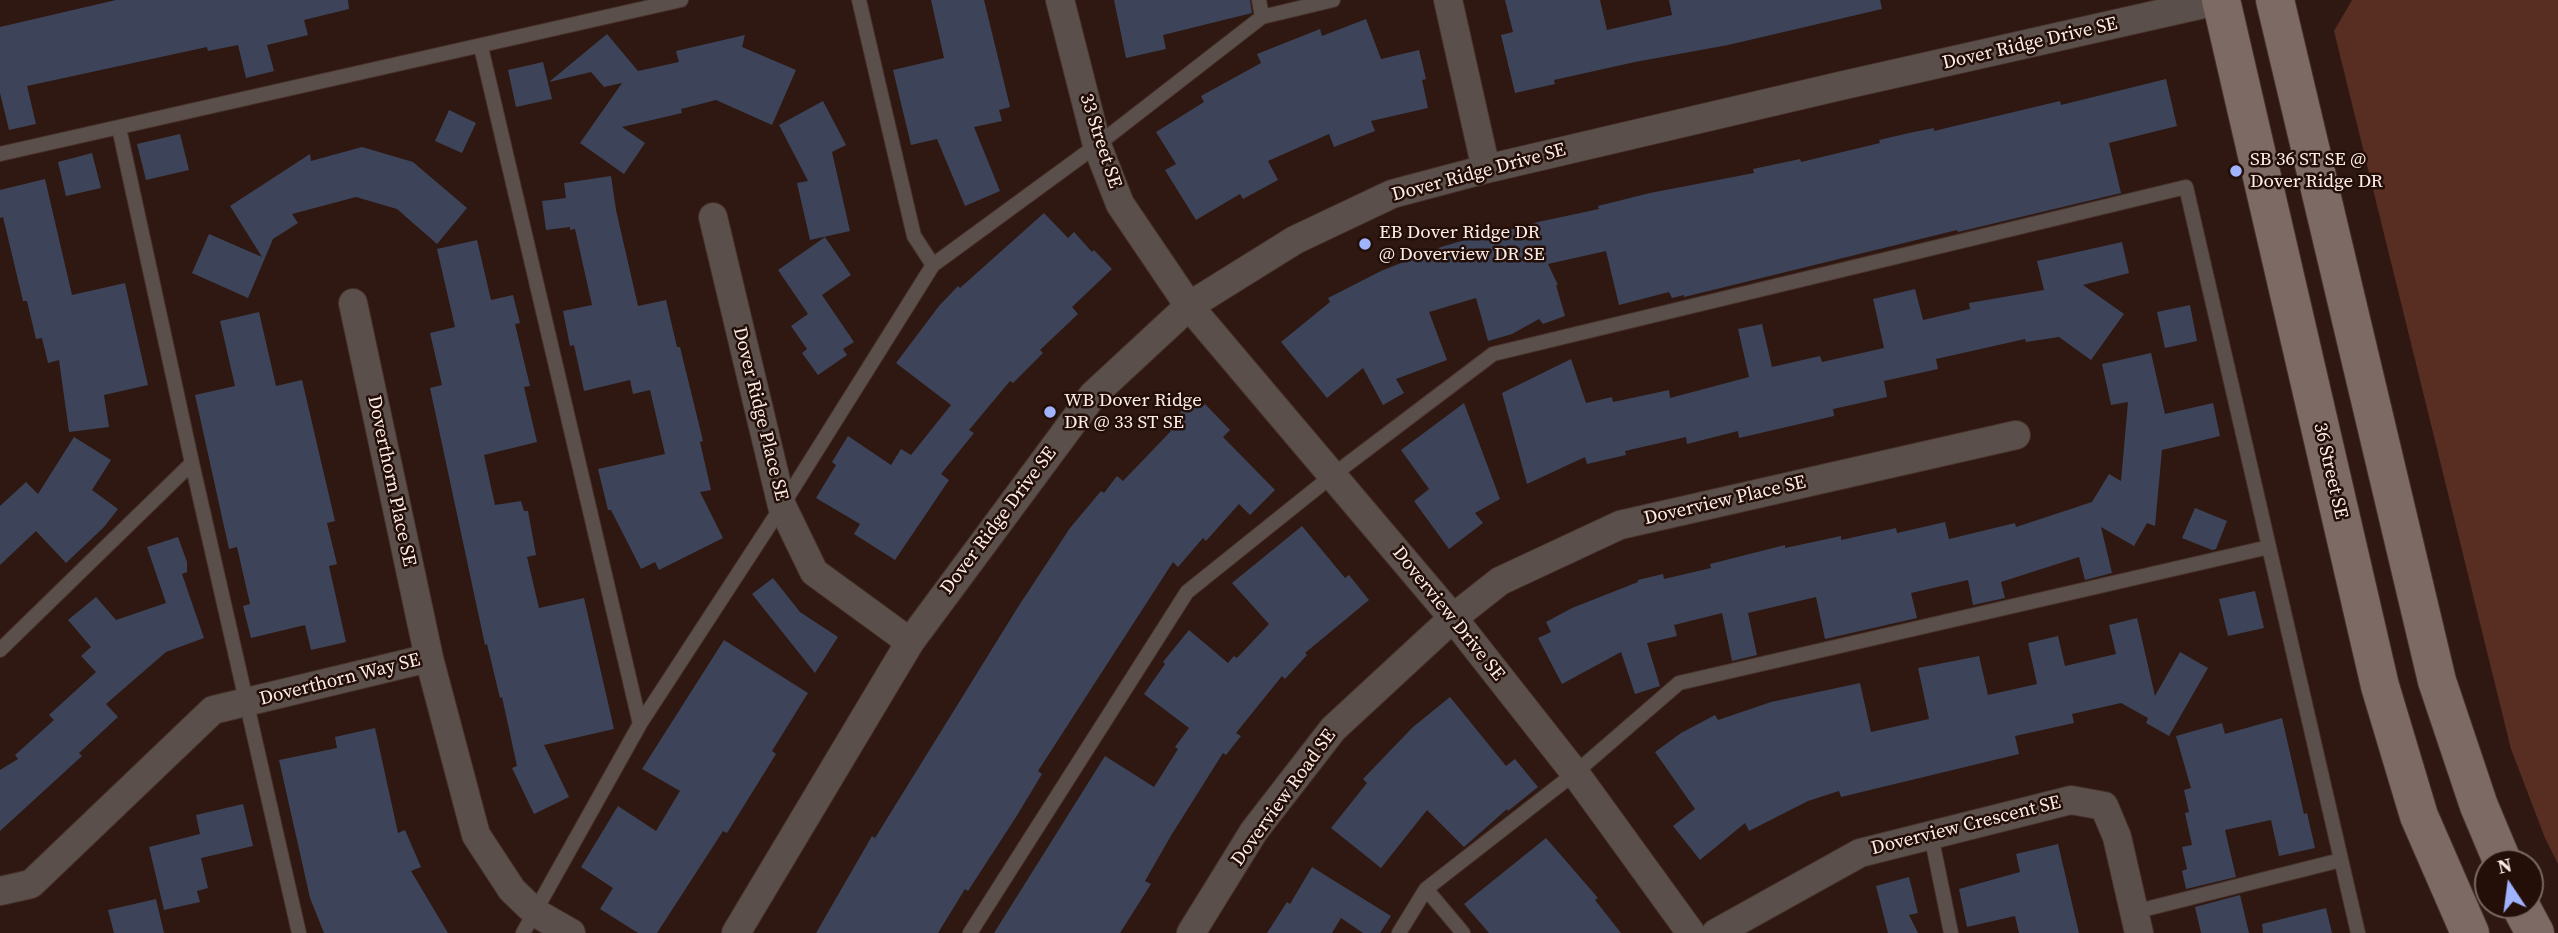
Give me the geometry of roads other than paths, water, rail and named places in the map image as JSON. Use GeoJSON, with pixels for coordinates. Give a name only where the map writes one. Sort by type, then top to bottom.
{"type":"FeatureCollection","features":[{"type":"Feature","properties":{"kind":"main road","name":"36 Street SE"},"geometry":{"type":"LineString","coordinates":[[2221,0],[2380,686],[2419,816],[2470,933]]}},
{"type":"Feature","properties":{"kind":"main road"},"geometry":{"type":"LineString","coordinates":[[2275,0],[2437,681],[2496,849]]}},
{"type":"Feature","properties":{"kind":"street","name":"33 Street SE"},"geometry":{"type":"LineString","coordinates":[[1060,0],[1097,145],[1121,204],[1189,306]]}},
{"type":"Feature","properties":{"kind":"street"},"geometry":{"type":"LineString","coordinates":[[1448,0],[1486,169]]}},
{"type":"Feature","properties":{"kind":"street","name":"Dover Ridge Drive SE"},"geometry":{"type":"LineString","coordinates":[[736,933],[909,642],[1093,395],[1189,306],[1296,240],[1392,194],[1486,169],[1840,86],[2221,0]]}},
{"type":"Feature","properties":{"kind":"street","name":"Dover Ridge Place SE"},"geometry":{"type":"LineString","coordinates":[[713,217],[782,506],[814,572],[909,642]]}},
{"type":"Feature","properties":{"kind":"street","name":"Doverthorn Place SE"},"geometry":{"type":"LineString","coordinates":[[353,303],[429,658]]}},
{"type":"Feature","properties":{"kind":"street","name":"Doverview Drive SE"},"geometry":{"type":"LineString","coordinates":[[1189,306],[1453,618],[1576,773],[1691,933]]}},
{"type":"Feature","properties":{"kind":"street","name":"Doverview Place SE"},"geometry":{"type":"LineString","coordinates":[[1453,618],[1500,581],[1620,525],[2016,435]]}},
{"type":"Feature","properties":{"kind":"street","name":"Doverview Road SE"},"geometry":{"type":"LineString","coordinates":[[1191,933],[1254,831],[1333,729],[1453,618]]}},
{"type":"Feature","properties":{"kind":"street","name":"Doverthorn Way SE"},"geometry":{"type":"LineString","coordinates":[[0,891],[31,884],[213,710],[429,658],[476,835],[530,923],[570,933]]}},
{"type":"Feature","properties":{"kind":"street","name":"Doverview Crescent SE"},"geometry":{"type":"LineString","coordinates":[[1716,933],[1860,853],[2071,800],[2104,806],[2117,837],[2137,922]]}},
{"type":"Feature","properties":{"kind":"lane"},"geometry":{"type":"LineString","coordinates":[[0,155],[681,0]]}},
{"type":"Feature","properties":{"kind":"lane"},"geometry":{"type":"LineString","coordinates":[[859,0],[914,236],[933,265]]}},
{"type":"Feature","properties":{"kind":"lane"},"geometry":{"type":"LineString","coordinates":[[1259,0],[1262,17]]}},
{"type":"Feature","properties":{"kind":"lane"},"geometry":{"type":"LineString","coordinates":[[530,923],[640,724],[782,506],[933,265],[1097,145],[1262,17],[1333,0]]}},
{"type":"Feature","properties":{"kind":"lane"},"geometry":{"type":"LineString","coordinates":[[481,47],[640,724]]}},
{"type":"Feature","properties":{"kind":"lane"},"geometry":{"type":"LineString","coordinates":[[119,128],[299,933]]}},
{"type":"Feature","properties":{"kind":"lane"},"geometry":{"type":"LineString","coordinates":[[970,933],[1187,592],[1333,475],[1493,354],[2186,187],[2358,933]]}},
{"type":"Feature","properties":{"kind":"lane"},"geometry":{"type":"LineString","coordinates":[[0,650],[192,463]]}},
{"type":"Feature","properties":{"kind":"lane"},"geometry":{"type":"LineString","coordinates":[[1399,933],[1426,889],[1576,773],[1679,683],[2269,547]]}},
{"type":"Feature","properties":{"kind":"lane"},"geometry":{"type":"LineString","coordinates":[[1931,835],[1951,933]]}},
{"type":"Feature","properties":{"kind":"lane"},"geometry":{"type":"LineString","coordinates":[[2137,922],[2341,860]]}},
{"type":"Feature","properties":{"kind":"lane"},"geometry":{"type":"LineString","coordinates":[[1426,889],[1464,933]]}},
{"type":"Feature","properties":{"kind":"place","name":"SB 36 ST SE @ Dover Ridge DR"},"geometry":{"type":"Point","coordinates":[2236,171]}},
{"type":"Feature","properties":{"kind":"place","name":"EB Dover Ridge DR @ Doverview DR SE"},"geometry":{"type":"Point","coordinates":[1365,244]}},
{"type":"Feature","properties":{"kind":"place","name":"WB Dover Ridge DR @ 33 ST SE"},"geometry":{"type":"Point","coordinates":[1050,412]}}]}
